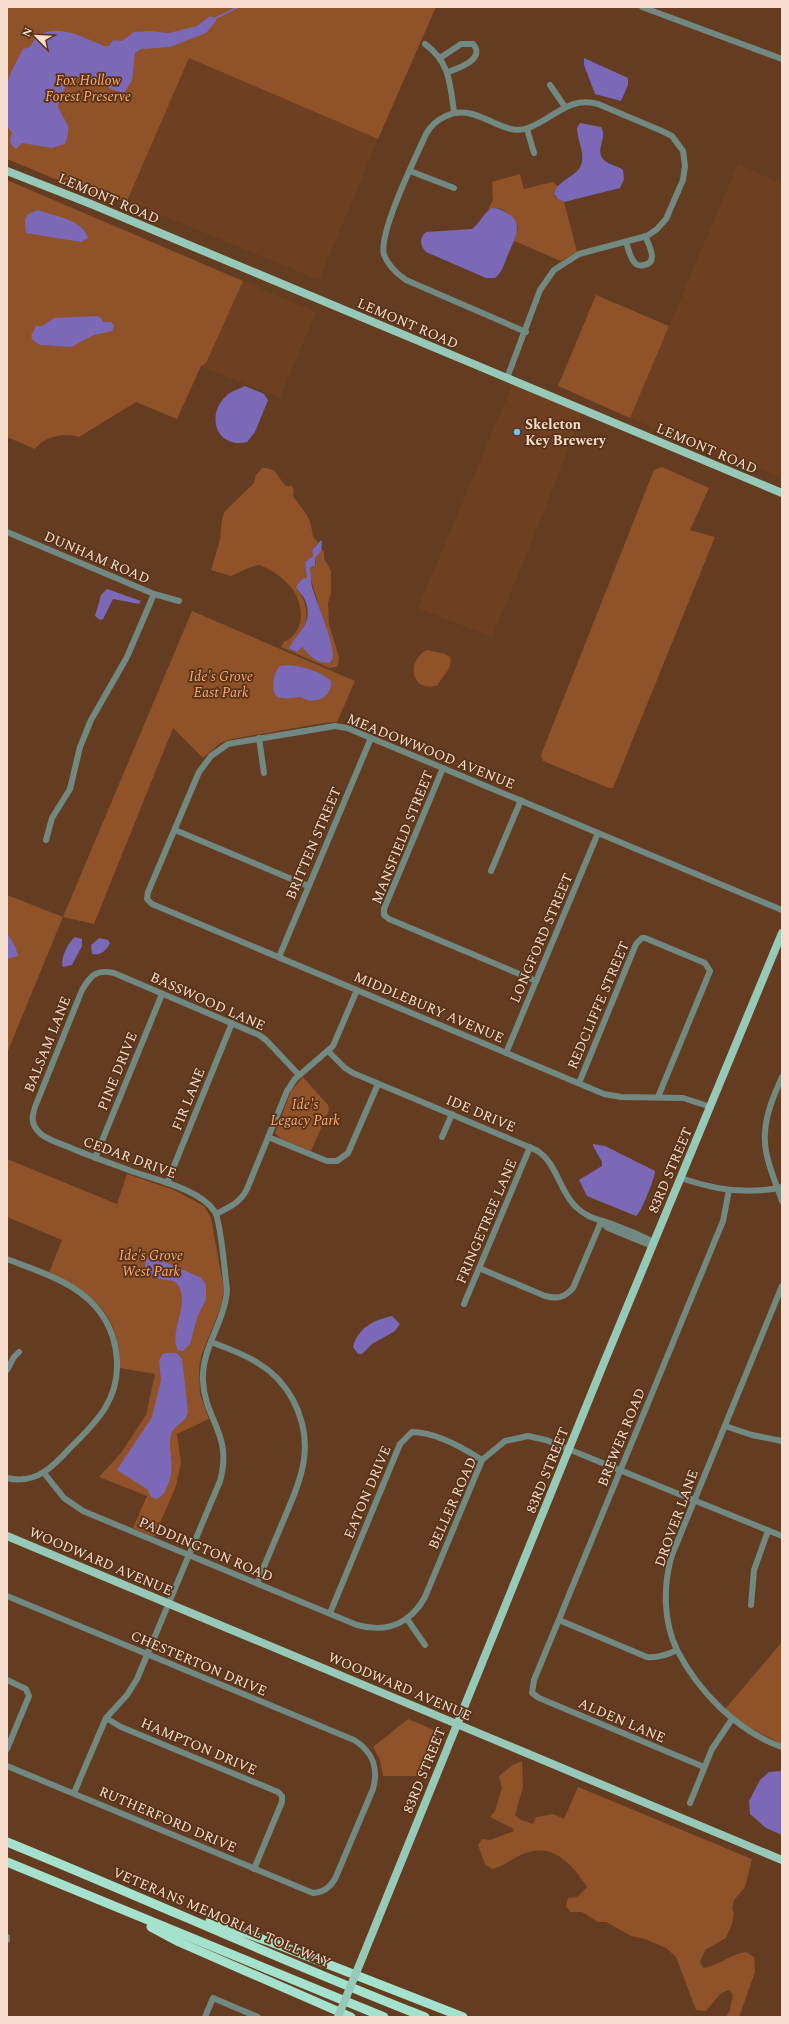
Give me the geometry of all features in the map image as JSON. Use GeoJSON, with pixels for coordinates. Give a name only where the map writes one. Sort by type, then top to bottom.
{"type":"FeatureCollection","features":[{"type":"Feature","properties":{"kind":"highway","name":"VETERANS MEMORIAL TOLLWAY"},"geometry":{"type":"LineString","coordinates":[[7,1842],[134,1894],[362,1992],[425,2017]]}},
{"type":"Feature","properties":{"kind":"highway","name":"VETERANS MEMORIAL TOLLWAY"},"geometry":{"type":"LineString","coordinates":[[7,1862],[384,2017]]}},
{"type":"Feature","properties":{"kind":"highway"},"geometry":{"type":"LineString","coordinates":[[134,1894],[271,1942],[463,2017]]}},
{"type":"Feature","properties":{"kind":"highway"},"geometry":{"type":"LineString","coordinates":[[115,1906],[179,1942],[351,2017]]}},
{"type":"Feature","properties":{"kind":"main road","name":"LEMONT ROAD"},"geometry":{"type":"LineString","coordinates":[[7,167],[24,177]]}},
{"type":"Feature","properties":{"kind":"main road","name":"LEMONT ROAD"},"geometry":{"type":"LineString","coordinates":[[7,171],[507,378],[782,494]]}},
{"type":"Feature","properties":{"kind":"main road","name":"83RD STREET"},"geometry":{"type":"LineString","coordinates":[[338,2017],[456,1724],[782,933]]}},
{"type":"Feature","properties":{"kind":"main road","name":"WOODWARD AVENUE"},"geometry":{"type":"LineString","coordinates":[[7,1536],[782,1860]]}},
{"type":"Feature","properties":{"kind":"street"},"geometry":{"type":"LineString","coordinates":[[642,7],[782,59]]}},
{"type":"Feature","properties":{"kind":"street"},"geometry":{"type":"LineString","coordinates":[[440,58],[465,42],[473,44],[476,47],[477,52],[473,61],[448,72]]}},
{"type":"Feature","properties":{"kind":"street"},"geometry":{"type":"LineString","coordinates":[[425,44],[436,51],[448,72],[454,112]]}},
{"type":"Feature","properties":{"kind":"street"},"geometry":{"type":"LineString","coordinates":[[550,85],[565,107]]}},
{"type":"Feature","properties":{"kind":"street"},"geometry":{"type":"LineString","coordinates":[[507,378],[526,332],[540,290],[554,270],[579,254],[645,236],[652,233],[662,224],[674,202],[684,175],[685,166],[683,151],[672,136],[598,104],[583,102],[570,104],[526,129],[510,128],[471,113],[454,112],[433,124],[426,134],[386,230],[384,254],[393,269],[401,277],[526,332]]}},
{"type":"Feature","properties":{"kind":"street"},"geometry":{"type":"LineString","coordinates":[[526,129],[534,153]]}},
{"type":"Feature","properties":{"kind":"street"},"geometry":{"type":"LineString","coordinates":[[410,171],[454,188]]}},
{"type":"Feature","properties":{"kind":"street"},"geometry":{"type":"LineString","coordinates":[[626,242],[634,262],[641,266],[648,265],[651,261],[652,255],[645,236]]}},
{"type":"Feature","properties":{"kind":"street","name":"DUNHAM ROAD"},"geometry":{"type":"LineString","coordinates":[[7,532],[154,594],[179,601]]}},
{"type":"Feature","properties":{"kind":"street"},"geometry":{"type":"LineString","coordinates":[[46,840],[52,818],[70,789],[80,747],[90,720],[127,657],[154,594]]}},
{"type":"Feature","properties":{"kind":"street","name":"MEADOWWOOD AVENUE"},"geometry":{"type":"LineString","coordinates":[[148,899],[148,892],[199,772],[206,760],[228,744],[330,726],[347,728],[782,910]]}},
{"type":"Feature","properties":{"kind":"street"},"geometry":{"type":"LineString","coordinates":[[259,738],[264,773]]}},
{"type":"Feature","properties":{"kind":"street","name":"BRITTEN STREET"},"geometry":{"type":"LineString","coordinates":[[278,957],[371,738]]}},
{"type":"Feature","properties":{"kind":"street","name":"MANSFIELD STREET"},"geometry":{"type":"LineString","coordinates":[[443,768],[384,909],[384,915],[389,919],[536,981]]}},
{"type":"Feature","properties":{"kind":"street"},"geometry":{"type":"LineString","coordinates":[[491,871],[521,800]]}},
{"type":"Feature","properties":{"kind":"street"},"geometry":{"type":"LineString","coordinates":[[175,830],[308,886]]}},
{"type":"Feature","properties":{"kind":"street","name":"LONGFORD STREET"},"geometry":{"type":"LineString","coordinates":[[506,1052],[598,833]]}},
{"type":"Feature","properties":{"kind":"street","name":"MIDDLEBURY AVENUE"},"geometry":{"type":"LineString","coordinates":[[148,899],[152,904],[604,1094],[620,1098],[683,1098],[711,1107]]}},
{"type":"Feature","properties":{"kind":"street","name":"REDCLIFFE STREET"},"geometry":{"type":"LineString","coordinates":[[579,1083],[636,944],[642,938],[648,938],[705,963],[710,968],[710,974],[658,1098]]}},
{"type":"Feature","properties":{"kind":"street","name":"BASSWOOD LANE"},"geometry":{"type":"LineString","coordinates":[[95,974],[103,971],[114,973],[259,1035],[266,1040],[299,1075]]}},
{"type":"Feature","properties":{"kind":"street","name":"BALSAM LANE"},"geometry":{"type":"LineString","coordinates":[[34,1127],[32,1120],[34,1107],[82,990],[95,974]]}},
{"type":"Feature","properties":{"kind":"street"},"geometry":{"type":"LineString","coordinates":[[74,1793],[106,1718],[132,1688],[220,1481],[223,1467],[223,1448],[220,1432],[207,1402],[203,1386],[205,1361],[224,1311],[227,1290],[216,1214],[242,1199],[287,1091],[299,1075],[329,1052],[340,1033],[357,990]]}},
{"type":"Feature","properties":{"kind":"street","name":"PINE DRIVE"},"geometry":{"type":"LineString","coordinates":[[95,1158],[162,994]]}},
{"type":"Feature","properties":{"kind":"street","name":"FIR LANE"},"geometry":{"type":"LineString","coordinates":[[167,1183],[232,1023]]}},
{"type":"Feature","properties":{"kind":"street","name":"IDE DRIVE"},"geometry":{"type":"LineString","coordinates":[[329,1052],[345,1068],[378,1084],[530,1147],[545,1157],[575,1207],[588,1216],[601,1222],[610,1223],[653,1244]]}},
{"type":"Feature","properties":{"kind":"street"},"geometry":{"type":"LineString","coordinates":[[782,1077],[770,1104],[764,1133],[769,1159],[780,1188],[782,1202]]}},
{"type":"Feature","properties":{"kind":"street"},"geometry":{"type":"LineString","coordinates":[[268,1137],[327,1161],[337,1161],[348,1153],[378,1084]]}},
{"type":"Feature","properties":{"kind":"street"},"geometry":{"type":"LineString","coordinates":[[442,1137],[452,1114]]}},
{"type":"Feature","properties":{"kind":"street","name":"CEDAR DRIVE"},"geometry":{"type":"LineString","coordinates":[[34,1127],[41,1135],[50,1140],[95,1158],[167,1183],[202,1199],[216,1214]]}},
{"type":"Feature","properties":{"kind":"street","name":"FRINGETREE LANE"},"geometry":{"type":"LineString","coordinates":[[464,1304],[530,1147]]}},
{"type":"Feature","properties":{"kind":"street"},"geometry":{"type":"LineString","coordinates":[[681,1178],[729,1190],[780,1188]]}},
{"type":"Feature","properties":{"kind":"street","name":"BREWER ROAD"},"geometry":{"type":"LineString","coordinates":[[532,1693],[534,1680],[723,1221],[729,1190]]}},
{"type":"Feature","properties":{"kind":"street"},"geometry":{"type":"LineString","coordinates":[[480,1268],[545,1296],[557,1299],[566,1296],[573,1288],[601,1222]]}},
{"type":"Feature","properties":{"kind":"street"},"geometry":{"type":"LineString","coordinates":[[7,1259],[63,1282],[84,1295],[102,1315],[114,1339],[117,1356],[117,1373],[114,1388],[106,1407],[90,1427],[44,1473],[26,1479],[7,1478]]}},
{"type":"Feature","properties":{"kind":"street","name":"DROVER LANE"},"geometry":{"type":"LineString","coordinates":[[782,1286],[672,1555],[666,1581],[668,1617],[677,1650],[705,1690],[732,1719],[748,1731],[782,1747]]}},
{"type":"Feature","properties":{"kind":"street"},"geometry":{"type":"LineString","coordinates":[[211,1342],[249,1358],[275,1376],[290,1394],[299,1411],[302,1425],[305,1445],[302,1472],[257,1583]]}},
{"type":"Feature","properties":{"kind":"street"},"geometry":{"type":"LineString","coordinates":[[7,1370],[14,1357],[19,1352]]}},
{"type":"Feature","properties":{"kind":"street"},"geometry":{"type":"LineString","coordinates":[[725,1426],[752,1435],[782,1441]]}},
{"type":"Feature","properties":{"kind":"street","name":"EATON DRIVE"},"geometry":{"type":"LineString","coordinates":[[330,1613],[400,1444],[405,1438],[412,1432],[426,1433],[464,1448],[482,1460]]}},
{"type":"Feature","properties":{"kind":"street","name":"BELLER ROAD"},"geometry":{"type":"LineString","coordinates":[[407,1619],[425,1597],[482,1460],[505,1441],[522,1437],[538,1438],[570,1450],[782,1536]]}},
{"type":"Feature","properties":{"kind":"street","name":"PADDINGTON ROAD"},"geometry":{"type":"LineString","coordinates":[[44,1473],[57,1491],[75,1507],[357,1625],[370,1628],[400,1624],[407,1619]]}},
{"type":"Feature","properties":{"kind":"street"},"geometry":{"type":"LineString","coordinates":[[751,1605],[754,1570],[768,1531]]}},
{"type":"Feature","properties":{"kind":"street","name":"CHESTERTON DRIVE"},"geometry":{"type":"LineString","coordinates":[[7,1596],[354,1740],[364,1746],[374,1761],[376,1778],[373,1789],[335,1879],[328,1889],[320,1892]]}},
{"type":"Feature","properties":{"kind":"street"},"geometry":{"type":"LineString","coordinates":[[407,1619],[425,1645]]}},
{"type":"Feature","properties":{"kind":"street"},"geometry":{"type":"LineString","coordinates":[[559,1620],[647,1656],[656,1657],[669,1654],[677,1650]]}},
{"type":"Feature","properties":{"kind":"street"},"geometry":{"type":"LineString","coordinates":[[7,1680],[22,1686],[28,1692],[27,1700],[7,1749]]}},
{"type":"Feature","properties":{"kind":"street","name":"ALDEN LANE"},"geometry":{"type":"LineString","coordinates":[[532,1693],[539,1698],[704,1767]]}},
{"type":"Feature","properties":{"kind":"street","name":"HAMPTON DRIVE"},"geometry":{"type":"LineString","coordinates":[[106,1718],[121,1727],[278,1792],[282,1796],[282,1802],[254,1869]]}},
{"type":"Feature","properties":{"kind":"street"},"geometry":{"type":"LineString","coordinates":[[690,1803],[704,1767],[717,1741],[732,1719]]}},
{"type":"Feature","properties":{"kind":"street","name":"RUTHERFORD DRIVE"},"geometry":{"type":"LineString","coordinates":[[7,1766],[254,1869],[309,1891],[320,1892]]}},
{"type":"Feature","properties":{"kind":"street"},"geometry":{"type":"LineString","coordinates":[[205,2017],[213,1998],[258,2017]]}},
{"type":"Feature","properties":{"kind":"shaded area"},"geometry":{"type":"Polygon","coordinates":[[[210,16],[216,18],[216,21],[206,33],[170,47],[141,49],[135,53],[132,80],[124,93],[85,77],[77,77],[70,81],[64,90],[58,106],[68,127],[65,144],[52,148],[22,143],[16,149],[12,146],[10,140],[12,133],[7,126],[7,84],[11,72],[23,49],[30,47],[37,37],[53,31],[62,31],[104,46],[109,46],[113,40],[122,41],[134,32],[150,31],[169,33],[197,26],[210,16]]]}},
{"type":"Feature","properties":{"kind":"shaded area"},"geometry":{"type":"Polygon","coordinates":[[[189,58],[378,139],[319,280],[127,201],[189,58]]]}},
{"type":"Feature","properties":{"kind":"shaded area"},"geometry":{"type":"Polygon","coordinates":[[[584,58],[628,78],[628,85],[621,101],[595,94],[584,65],[584,58]]]}},
{"type":"Feature","properties":{"kind":"shaded area"},"geometry":{"type":"Polygon","coordinates":[[[580,123],[601,127],[603,135],[600,151],[601,155],[605,161],[623,170],[624,179],[620,188],[564,202],[558,199],[554,194],[559,185],[577,171],[582,162],[577,128],[580,123]]]}},
{"type":"Feature","properties":{"kind":"shaded area"},"geometry":{"type":"Polygon","coordinates":[[[738,164],[782,184],[782,478],[630,418],[738,164]]]}},
{"type":"Feature","properties":{"kind":"shaded area"},"geometry":{"type":"Polygon","coordinates":[[[492,208],[502,210],[513,217],[517,227],[515,239],[499,274],[495,278],[486,278],[426,252],[422,247],[421,239],[426,232],[472,229],[492,208]]]}},
{"type":"Feature","properties":{"kind":"shaded area"},"geometry":{"type":"Polygon","coordinates":[[[38,210],[75,223],[81,227],[88,238],[81,242],[26,233],[25,220],[28,214],[38,210]]]}},
{"type":"Feature","properties":{"kind":"shaded area"},"geometry":{"type":"Polygon","coordinates":[[[243,281],[316,312],[280,398],[201,366],[206,363],[243,281]]]}},
{"type":"Feature","properties":{"kind":"shaded area"},"geometry":{"type":"Polygon","coordinates":[[[98,316],[103,322],[111,322],[114,326],[112,331],[94,335],[71,347],[40,345],[33,340],[31,336],[36,326],[42,326],[54,318],[98,316]]]}},
{"type":"Feature","properties":{"kind":"shaded area"},"geometry":{"type":"Polygon","coordinates":[[[514,381],[583,410],[542,516],[492,637],[418,608],[514,381]]]}},
{"type":"Feature","properties":{"kind":"shaded area"},"geometry":{"type":"Polygon","coordinates":[[[245,386],[264,394],[268,400],[255,432],[247,442],[237,443],[228,441],[217,429],[216,413],[226,396],[245,386]]]}},
{"type":"Feature","properties":{"kind":"shaded area"},"geometry":{"type":"Polygon","coordinates":[[[321,540],[321,551],[315,558],[315,565],[310,568],[313,588],[330,637],[333,658],[330,663],[317,661],[302,647],[297,652],[289,649],[303,628],[308,616],[305,600],[296,587],[302,579],[307,578],[305,562],[313,556],[312,550],[321,540]]]}},
{"type":"Feature","properties":{"kind":"shaded area"},"geometry":{"type":"Polygon","coordinates":[[[107,589],[141,601],[139,604],[113,599],[103,619],[100,620],[95,616],[101,595],[107,589]]]}},
{"type":"Feature","properties":{"kind":"shaded area"},"geometry":{"type":"Polygon","coordinates":[[[288,665],[322,674],[331,681],[330,690],[321,699],[312,701],[299,697],[285,698],[276,696],[273,685],[274,676],[280,666],[288,665]]]}},
{"type":"Feature","properties":{"kind":"shaded area"},"geometry":{"type":"Polygon","coordinates":[[[7,933],[15,946],[18,956],[7,959],[7,933]]]}},
{"type":"Feature","properties":{"kind":"shaded area"},"geometry":{"type":"Polygon","coordinates":[[[75,937],[82,939],[82,946],[72,965],[63,967],[62,960],[65,951],[75,937]]]}},
{"type":"Feature","properties":{"kind":"shaded area"},"geometry":{"type":"Polygon","coordinates":[[[99,938],[108,940],[110,943],[102,952],[92,954],[91,945],[99,938]]]}},
{"type":"Feature","properties":{"kind":"shaded area"},"geometry":{"type":"Polygon","coordinates":[[[593,1144],[605,1146],[655,1171],[653,1181],[641,1209],[636,1216],[587,1196],[579,1180],[602,1166],[602,1162],[593,1144]]]}},
{"type":"Feature","properties":{"kind":"shaded area"},"geometry":{"type":"Polygon","coordinates":[[[147,1257],[155,1258],[200,1277],[206,1284],[206,1300],[198,1315],[190,1344],[183,1351],[178,1350],[176,1342],[176,1334],[182,1306],[180,1288],[174,1281],[159,1279],[148,1274],[145,1267],[147,1257]]]}},
{"type":"Feature","properties":{"kind":"shaded area"},"geometry":{"type":"Polygon","coordinates":[[[392,1316],[400,1324],[395,1331],[372,1344],[362,1354],[358,1354],[353,1347],[355,1340],[363,1330],[367,1326],[379,1320],[392,1316]]]}},
{"type":"Feature","properties":{"kind":"shaded area"},"geometry":{"type":"Polygon","coordinates":[[[177,1353],[182,1359],[188,1411],[183,1421],[175,1428],[171,1435],[170,1448],[172,1465],[170,1479],[165,1492],[157,1499],[151,1497],[147,1489],[117,1470],[152,1417],[161,1380],[159,1360],[163,1354],[177,1353]]]}},
{"type":"Feature","properties":{"kind":"shaded area"},"geometry":{"type":"Polygon","coordinates":[[[782,1771],[782,1835],[766,1828],[750,1814],[749,1801],[760,1780],[769,1772],[782,1771]]]}},
{"type":"Feature","properties":{"kind":"green space","name":"Fox Hollow Forest Preserve"},"geometry":{"type":"Polygon","coordinates":[[[7,7],[436,7],[378,139],[189,58],[127,201],[96,196],[7,159],[7,7]]]}},
{"type":"Feature","properties":{"kind":"green space"},"geometry":{"type":"Polygon","coordinates":[[[520,174],[524,189],[552,182],[558,186],[554,194],[555,197],[564,202],[577,252],[561,261],[514,241],[518,227],[510,215],[498,208],[488,210],[493,200],[492,182],[520,174]]]}},
{"type":"Feature","properties":{"kind":"green space"},"geometry":{"type":"Polygon","coordinates":[[[7,180],[243,281],[206,363],[201,366],[177,419],[136,402],[79,437],[67,435],[55,436],[44,441],[35,449],[7,437],[7,180]]]}},
{"type":"Feature","properties":{"kind":"green space"},"geometry":{"type":"Polygon","coordinates":[[[596,295],[669,326],[630,418],[558,386],[596,295]]]}},
{"type":"Feature","properties":{"kind":"green space"},"geometry":{"type":"Polygon","coordinates":[[[662,467],[709,488],[690,530],[715,537],[613,788],[609,788],[543,761],[541,755],[654,470],[662,467]]]}},
{"type":"Feature","properties":{"kind":"green space"},"geometry":{"type":"Polygon","coordinates":[[[262,468],[270,469],[276,473],[286,486],[292,486],[294,490],[293,496],[309,518],[313,537],[318,542],[312,550],[313,556],[305,562],[308,578],[297,590],[304,600],[306,618],[303,630],[292,644],[290,650],[296,652],[302,647],[317,660],[330,663],[332,661],[331,646],[311,580],[310,568],[316,563],[315,558],[321,548],[324,552],[324,558],[331,571],[331,593],[328,603],[329,624],[339,657],[336,667],[329,668],[281,647],[284,642],[296,631],[300,624],[301,617],[295,593],[280,576],[259,565],[231,576],[211,570],[220,540],[222,519],[225,511],[254,483],[256,475],[262,468]]]}},
{"type":"Feature","properties":{"kind":"green space","name":"Ide's Grove East Park"},"geometry":{"type":"Polygon","coordinates":[[[192,611],[355,681],[337,722],[323,723],[227,740],[219,744],[203,758],[173,728],[94,924],[63,917],[192,611]]]}},
{"type":"Feature","properties":{"kind":"green space"},"geometry":{"type":"Polygon","coordinates":[[[427,650],[445,654],[450,657],[451,661],[449,669],[438,685],[422,685],[417,681],[414,675],[416,661],[420,655],[427,650]]]}},
{"type":"Feature","properties":{"kind":"green space"},"geometry":{"type":"Polygon","coordinates":[[[7,895],[63,917],[7,1053],[7,895]]]}},
{"type":"Feature","properties":{"kind":"green space","name":"Ide's Legacy Park"},"geometry":{"type":"Polygon","coordinates":[[[303,1077],[328,1105],[329,1110],[311,1151],[281,1139],[275,1133],[291,1091],[303,1077]]]}},
{"type":"Feature","properties":{"kind":"green space","name":"Ide's Grove West Park"},"geometry":{"type":"Polygon","coordinates":[[[7,1159],[117,1204],[127,1174],[174,1190],[204,1206],[211,1218],[224,1290],[221,1306],[201,1356],[199,1369],[200,1394],[209,1419],[177,1434],[181,1463],[176,1486],[154,1537],[133,1528],[147,1496],[99,1477],[121,1453],[146,1415],[155,1374],[120,1368],[119,1350],[115,1334],[110,1320],[102,1308],[80,1289],[49,1273],[62,1240],[7,1217],[7,1159]]]}},
{"type":"Feature","properties":{"kind":"green space"},"geometry":{"type":"Polygon","coordinates":[[[782,1642],[782,1744],[746,1726],[725,1709],[782,1642]]]}},
{"type":"Feature","properties":{"kind":"green space"},"geometry":{"type":"Polygon","coordinates":[[[408,1719],[441,1733],[423,1776],[383,1776],[380,1760],[373,1747],[408,1719]]]}},
{"type":"Feature","properties":{"kind":"green space"},"geometry":{"type":"Polygon","coordinates":[[[522,1761],[523,1787],[515,1815],[521,1820],[533,1824],[536,1817],[553,1814],[564,1819],[578,1787],[752,1859],[745,1887],[734,1900],[732,1908],[734,1914],[732,1924],[726,1938],[705,1950],[700,1962],[703,1968],[714,1965],[740,1953],[746,1952],[754,1957],[755,1972],[739,2017],[726,2017],[730,2010],[733,1995],[729,1990],[721,1993],[706,2011],[696,2010],[676,1957],[666,1948],[645,1939],[631,1936],[606,1922],[598,1922],[582,1912],[570,1912],[566,1906],[568,1898],[577,1897],[587,1887],[576,1871],[562,1858],[545,1851],[536,1851],[526,1853],[492,1869],[485,1864],[478,1845],[482,1839],[490,1840],[514,1831],[512,1828],[490,1817],[495,1811],[502,1788],[499,1776],[513,1765],[522,1761]]]}},
{"type":"Feature","properties":{"kind":"waterway"},"geometry":{"type":"LineString","coordinates":[[216,18],[238,7]]}},
{"type":"Feature","properties":{"kind":"place","name":"Skeleton Key Brewery"},"geometry":{"type":"Point","coordinates":[517,432]}}]}
